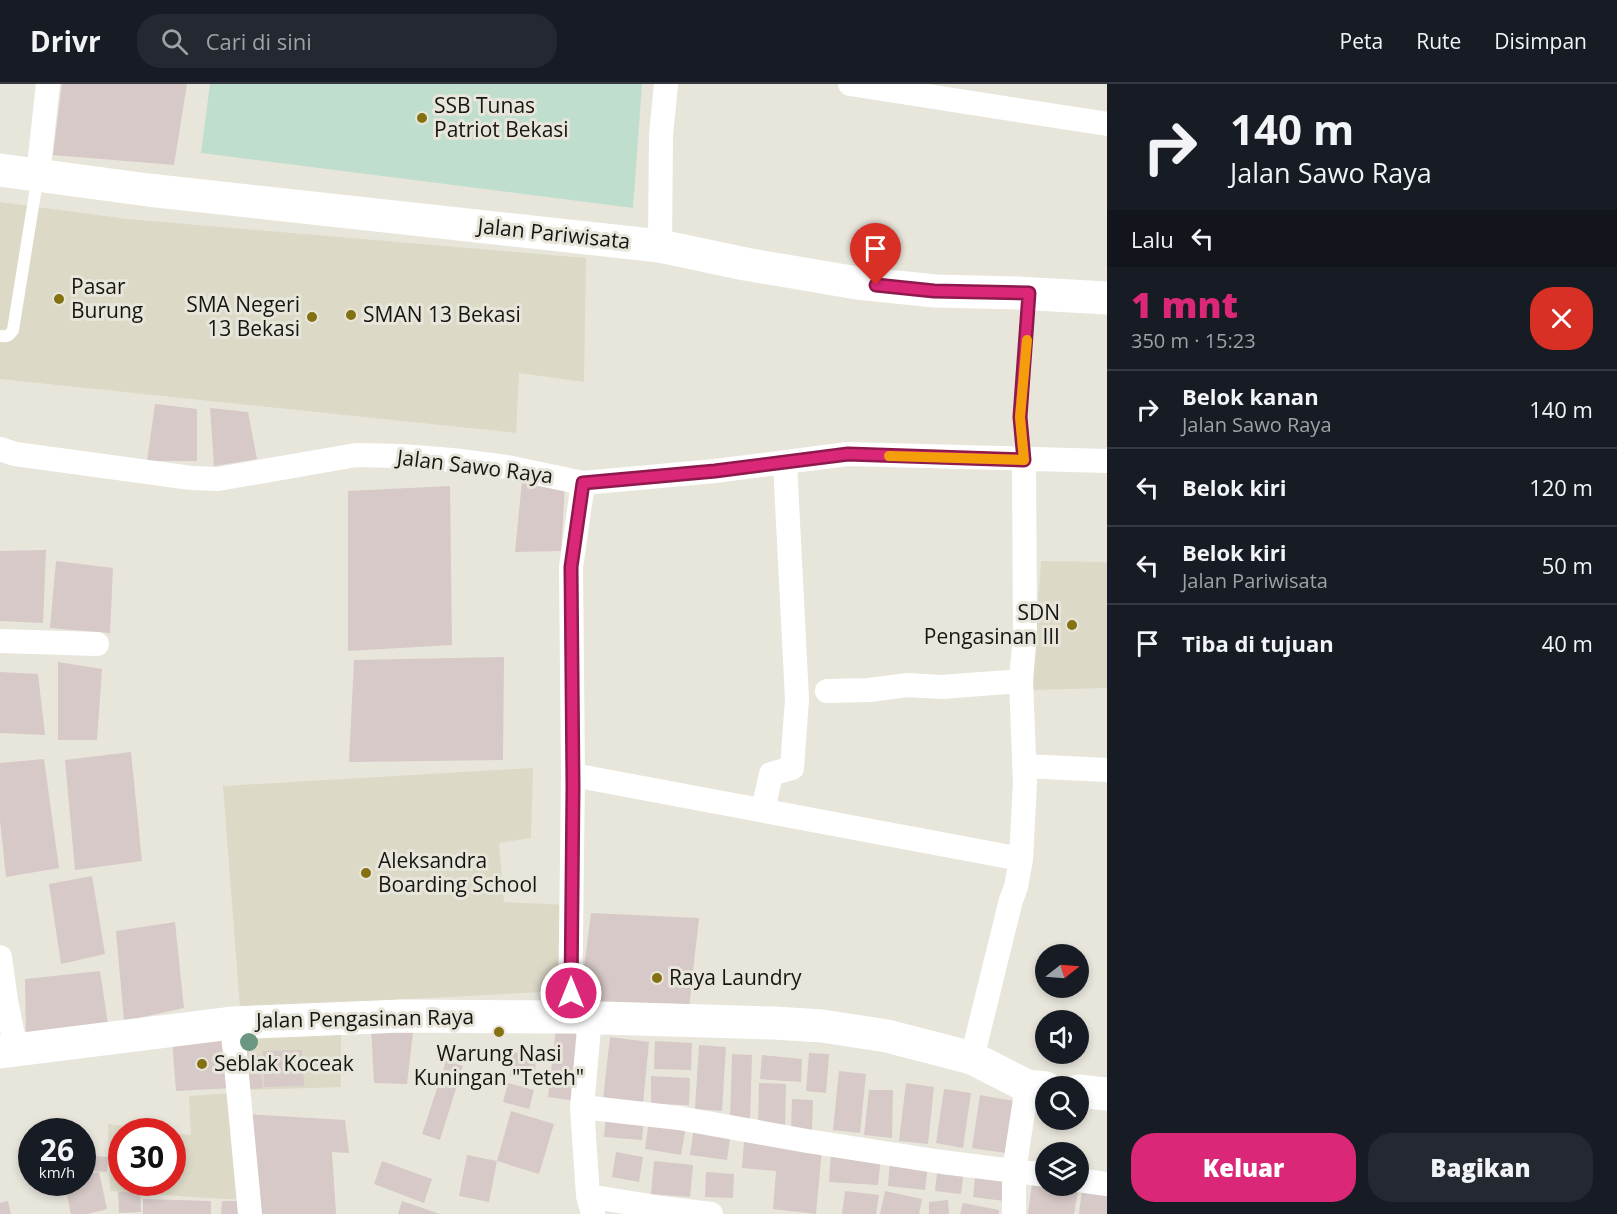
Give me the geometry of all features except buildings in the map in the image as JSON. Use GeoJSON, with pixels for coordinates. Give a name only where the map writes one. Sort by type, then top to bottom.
{"type":"FeatureCollection","features":[{"type":"Feature","properties":{"kind":"street"},"geometry":{"type":"LineString","coordinates":[[38,175],[48,84]]}},
{"type":"Feature","properties":{"kind":"street"},"geometry":{"type":"LineString","coordinates":[[660,246],[661,135],[666,84]]}},
{"type":"Feature","properties":{"kind":"street"},"geometry":{"type":"LineString","coordinates":[[850,84],[1107,124]]}},
{"type":"Feature","properties":{"kind":"street","name":"Jalan Pariwisata"},"geometry":{"type":"LineString","coordinates":[[0,170],[148,190],[660,246],[745,264],[857,283],[934,291],[1029,293],[1107,298]]}},
{"type":"Feature","properties":{"kind":"street"},"geometry":{"type":"LineString","coordinates":[[1107,291],[1107,298]]}},
{"type":"Feature","properties":{"kind":"street","name":"Jalan Sawo Raya"},"geometry":{"type":"LineString","coordinates":[[0,449],[15,454],[209,479],[270,471],[356,455],[401,456],[507,467],[583,483],[785,463],[848,454],[1107,461]]}},
{"type":"Feature","properties":{"kind":"street"},"geometry":{"type":"LineString","coordinates":[[972,1058],[1016,887],[1021,859],[1025,783],[1021,681],[1025,634],[1024,460]]}},
{"type":"Feature","properties":{"kind":"street"},"geometry":{"type":"LineString","coordinates":[[763,810],[771,774],[792,768],[797,699],[785,463]]}},
{"type":"Feature","properties":{"kind":"street"},"geometry":{"type":"LineString","coordinates":[[583,483],[571,567],[573,775],[582,1107],[590,1205],[662,1208],[711,1214]]}},
{"type":"Feature","properties":{"kind":"street"},"geometry":{"type":"LineString","coordinates":[[0,641],[98,644]]}},
{"type":"Feature","properties":{"kind":"street"},"geometry":{"type":"LineString","coordinates":[[827,691],[869,690],[908,685],[941,687],[1021,681]]}},
{"type":"Feature","properties":{"kind":"street"},"geometry":{"type":"LineString","coordinates":[[1024,766],[1107,770]]}},
{"type":"Feature","properties":{"kind":"street"},"geometry":{"type":"LineString","coordinates":[[573,775],[1021,859]]}},
{"type":"Feature","properties":{"kind":"street"},"geometry":{"type":"LineString","coordinates":[[0,957],[6,1001],[8,1051]]}},
{"type":"Feature","properties":{"kind":"street","name":"Jalan Pengasinan Raya"},"geometry":{"type":"LineString","coordinates":[[8,1051],[232,1023],[402,1016],[580,1017],[774,1023],[822,1026],[887,1036],[972,1058],[1035,1087]]}},
{"type":"Feature","properties":{"kind":"street"},"geometry":{"type":"LineString","coordinates":[[232,1023],[250,1214]]}},
{"type":"Feature","properties":{"kind":"street"},"geometry":{"type":"LineString","coordinates":[[1014,1214],[1014,1171],[1035,1091]]}},
{"type":"Feature","properties":{"kind":"street"},"geometry":{"type":"LineString","coordinates":[[1089,1093],[1107,1095]]}},
{"type":"Feature","properties":{"kind":"street"},"geometry":{"type":"LineString","coordinates":[[582,1107],[679,1118],[807,1141],[1035,1174]]}},
{"type":"Feature","properties":{"kind":"street"},"geometry":{"type":"LineString","coordinates":[[1089,1182],[1107,1184]]}},
{"type":"Feature","properties":{"kind":"lane"},"geometry":{"type":"LineString","coordinates":[[0,336],[6,337],[12,330],[38,175]]}},
{"type":"Feature","properties":{"kind":"lane"},"geometry":{"type":"LineString","coordinates":[[1024,460],[1020,417],[1029,293]]}},
{"type":"Feature","properties":{"kind":"shaded area","name":"SMAN 13 Bekasi"},"geometry":{"type":"Polygon","coordinates":[[[0,202],[127,219],[586,258],[584,382],[519,373],[516,433],[0,379],[0,202]]]}},
{"type":"Feature","properties":{"kind":"shaded area","name":"SDN Pengasinan III"},"geometry":{"type":"Polygon","coordinates":[[[1041,561],[1107,562],[1107,688],[1031,690],[1041,561]]]}},
{"type":"Feature","properties":{"kind":"shaded area","name":"Aleksandra Boarding School"},"geometry":{"type":"Polygon","coordinates":[[[533,768],[531,838],[499,843],[504,902],[571,905],[561,991],[240,1008],[223,786],[533,768]]]}},
{"type":"Feature","properties":{"kind":"shaded area"},"geometry":{"type":"Polygon","coordinates":[[[341,1028],[341,1087],[244,1090],[237,1034],[341,1028]]]}},
{"type":"Feature","properties":{"kind":"shaded area"},"geometry":{"type":"Polygon","coordinates":[[[233,1093],[246,1200],[178,1196],[186,1196],[186,1134],[191,1135],[189,1096],[233,1093]]]}},
{"type":"Feature","properties":{"kind":"green space","name":"SSB Tunas Patriot Bekasi"},"geometry":{"type":"Polygon","coordinates":[[[210,84],[642,84],[633,208],[201,153],[210,84]]]}},
{"type":"Feature","properties":{"kind":"slow traffic"},"geometry":{"type":"LineString","coordinates":[[889,456],[1024,460],[1020,417],[1027,340]]}},
{"type":"Feature","properties":{"kind":"place","name":"SSB Tunas Patriot Bekasi"},"geometry":{"type":"Point","coordinates":[422,118]}},
{"type":"Feature","properties":{"kind":"place","name":"Pasar Burung"},"geometry":{"type":"Point","coordinates":[59,299]}},
{"type":"Feature","properties":{"kind":"place","name":"SMAN 13 Bekasi"},"geometry":{"type":"Point","coordinates":[351,315]}},
{"type":"Feature","properties":{"kind":"place","name":"SMA Negeri 13 Bekasi"},"geometry":{"type":"Point","coordinates":[312,317]}},
{"type":"Feature","properties":{"kind":"place","name":"SDN Pengasinan III"},"geometry":{"type":"Point","coordinates":[1072,625]}},
{"type":"Feature","properties":{"kind":"place","name":"Aleksandra Boarding School"},"geometry":{"type":"Point","coordinates":[366,873]}},
{"type":"Feature","properties":{"kind":"place","name":"Raya Laundry"},"geometry":{"type":"Point","coordinates":[657,978]}},
{"type":"Feature","properties":{"kind":"place","name":"Warung Nasi Kuningan \"Teteh\""},"geometry":{"type":"Point","coordinates":[499,1032]}},
{"type":"Feature","properties":{"kind":"place","name":"Seblak Koceak"},"geometry":{"type":"Point","coordinates":[202,1064]}},
{"type":"Feature","properties":{"kind":"route"},"geometry":{"type":"LineString","coordinates":[[571,993],[573,786],[571,567],[583,483],[715,471],[848,454],[1024,460],[1020,417],[1029,293],[934,291],[876,285]]}}]}
